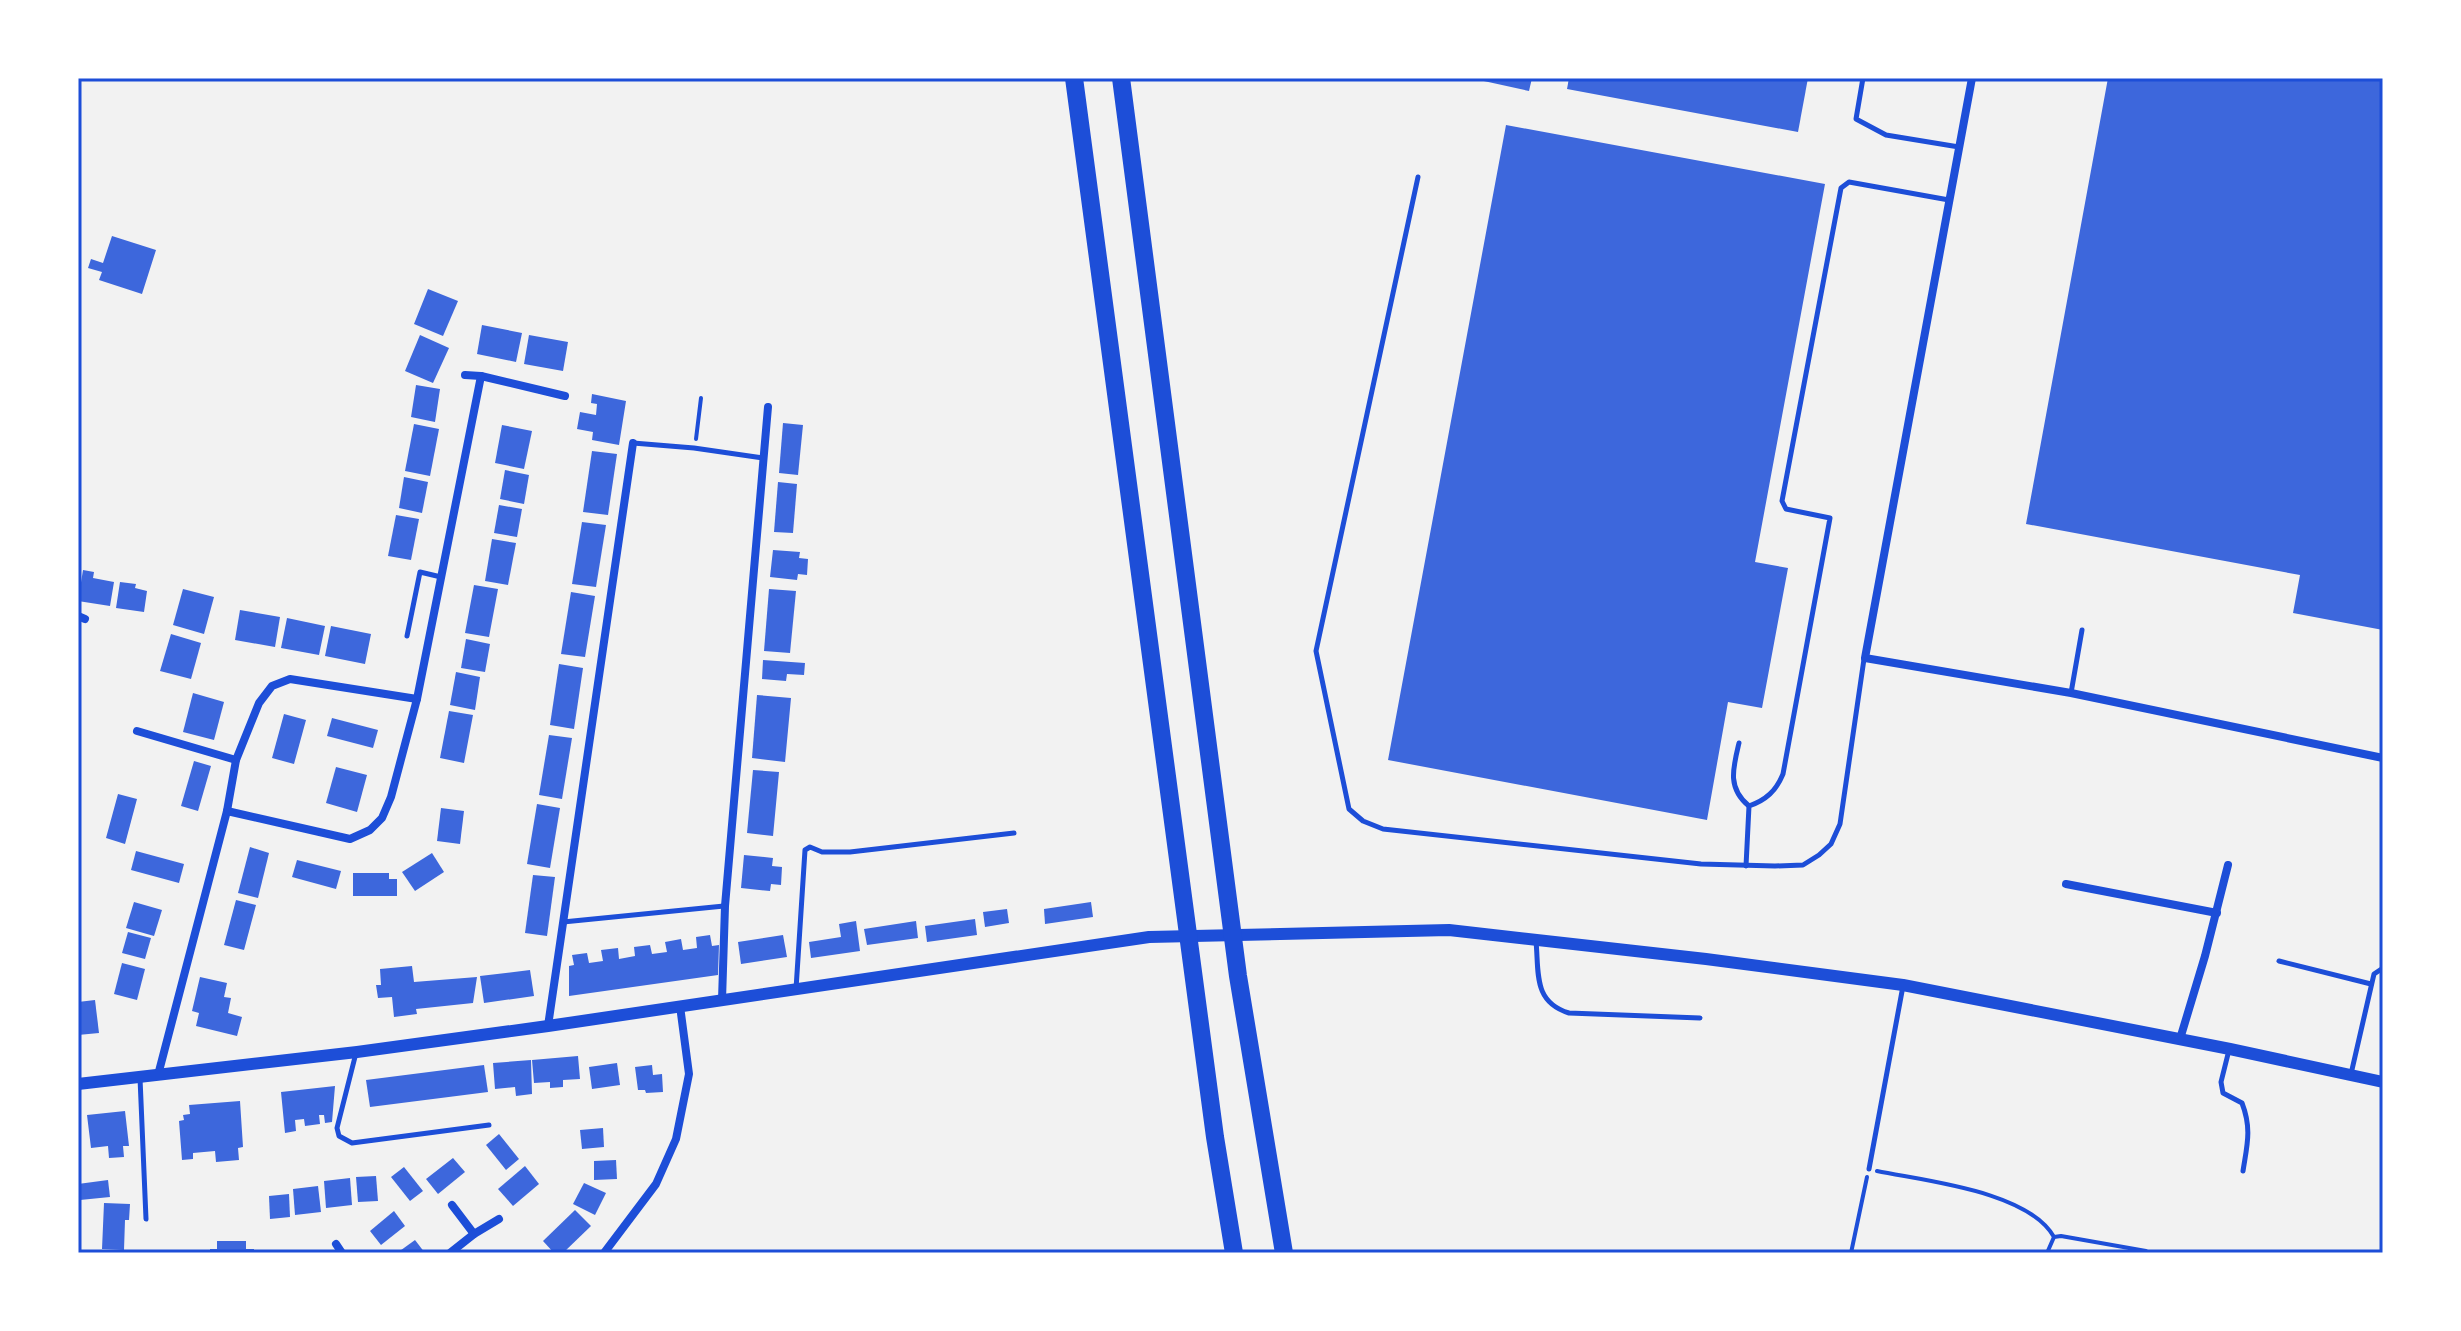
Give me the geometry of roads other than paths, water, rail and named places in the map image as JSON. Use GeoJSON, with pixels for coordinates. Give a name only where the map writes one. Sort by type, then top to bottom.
{"type":"FeatureCollection","features":[{"type":"Feature","properties":{"kind":"highway"},"geometry":{"type":"LineString","coordinates":[[1074,78],[1193,981],[1234,1253]]}},
{"type":"Feature","properties":{"kind":"highway"},"geometry":{"type":"LineString","coordinates":[[1121,78],[1238,976],[1284,1253]]}},
{"type":"Feature","properties":{"kind":"street"},"geometry":{"type":"LineString","coordinates":[[1972,78],[1865,658],[2071,693],[2383,758]]}},
{"type":"Feature","properties":{"kind":"street"},"geometry":{"type":"LineString","coordinates":[[465,375],[565,396]]}},
{"type":"Feature","properties":{"kind":"street"},"geometry":{"type":"LineString","coordinates":[[227,811],[350,839],[370,830],[382,818],[391,797],[417,699],[481,376]]}},
{"type":"Feature","properties":{"kind":"street"},"geometry":{"type":"LineString","coordinates":[[722,1000],[725,906],[768,407]]}},
{"type":"Feature","properties":{"kind":"street"},"geometry":{"type":"LineString","coordinates":[[548,1026],[633,443]]}},
{"type":"Feature","properties":{"kind":"street"},"geometry":{"type":"LineString","coordinates":[[158,1075],[227,811],[236,760],[259,703],[272,686],[290,679],[417,699]]}},
{"type":"Feature","properties":{"kind":"street"},"geometry":{"type":"LineString","coordinates":[[137,731],[236,760]]}},
{"type":"Feature","properties":{"kind":"street"},"geometry":{"type":"LineString","coordinates":[[2180,1039],[2228,865]]}},
{"type":"Feature","properties":{"kind":"street"},"geometry":{"type":"LineString","coordinates":[[2066,884],[2217,913]]}},
{"type":"Feature","properties":{"kind":"street"},"geometry":{"type":"LineString","coordinates":[[78,1084],[357,1052],[548,1026],[1149,937],[1449,930],[1903,985],[2383,1082]]}},
{"type":"Feature","properties":{"kind":"street"},"geometry":{"type":"LineString","coordinates":[[604,1253],[656,1184],[676,1139],[689,1074],[680,1006]]}},
{"type":"Feature","properties":{"kind":"street"},"geometry":{"type":"LineString","coordinates":[[452,1205],[474,1234]]}},
{"type":"Feature","properties":{"kind":"street"},"geometry":{"type":"LineString","coordinates":[[450,1253],[499,1219]]}},
{"type":"Feature","properties":{"kind":"street"},"geometry":{"type":"LineString","coordinates":[[336,1244],[342,1253]]}},
{"type":"Feature","properties":{"kind":"lane"},"geometry":{"type":"LineString","coordinates":[[1863,78],[1856,119],[1886,135],[1959,147]]}},
{"type":"Feature","properties":{"kind":"lane"},"geometry":{"type":"LineString","coordinates":[[1418,177],[1316,651],[1349,809],[1363,821],[1383,829],[1701,864],[1803,865],[1831,844],[1840,824],[1865,658]]}},
{"type":"Feature","properties":{"kind":"lane"},"geometry":{"type":"LineString","coordinates":[[1749,806],[1766,800],[1780,783],[1783,774],[1830,518],[1786,509],[1782,501],[1841,188],[1849,182],[1949,200]]}},
{"type":"Feature","properties":{"kind":"lane"},"geometry":{"type":"LineString","coordinates":[[633,443],[763,458]]}},
{"type":"Feature","properties":{"kind":"lane"},"geometry":{"type":"LineString","coordinates":[[407,636],[420,572],[442,577]]}},
{"type":"Feature","properties":{"kind":"lane"},"geometry":{"type":"LineString","coordinates":[[2071,693],[2082,630]]}},
{"type":"Feature","properties":{"kind":"lane"},"geometry":{"type":"LineString","coordinates":[[1739,743],[1732,781],[1741,800],[1749,806]]}},
{"type":"Feature","properties":{"kind":"lane"},"geometry":{"type":"LineString","coordinates":[[1746,866],[1749,806]]}},
{"type":"Feature","properties":{"kind":"lane"},"geometry":{"type":"LineString","coordinates":[[796,990],[805,850],[810,847],[822,852],[850,852],[1014,833]]}},
{"type":"Feature","properties":{"kind":"lane"},"geometry":{"type":"LineString","coordinates":[[562,922],[725,906]]}},
{"type":"Feature","properties":{"kind":"lane"},"geometry":{"type":"LineString","coordinates":[[1536,940],[1543,996],[1556,1009],[1569,1013],[1700,1018]]}},
{"type":"Feature","properties":{"kind":"lane"},"geometry":{"type":"LineString","coordinates":[[2279,961],[2371,984]]}},
{"type":"Feature","properties":{"kind":"lane"},"geometry":{"type":"LineString","coordinates":[[2351,1075],[2371,984],[2374,974],[2383,968]]}},
{"type":"Feature","properties":{"kind":"lane"},"geometry":{"type":"LineString","coordinates":[[1869,1169],[1903,985]]}},
{"type":"Feature","properties":{"kind":"lane"},"geometry":{"type":"LineString","coordinates":[[2230,1049],[2221,1082],[2223,1093],[2242,1103],[2249,1120],[2243,1171]]}},
{"type":"Feature","properties":{"kind":"lane"},"geometry":{"type":"LineString","coordinates":[[357,1052],[338,1119],[339,1136],[352,1143],[489,1125]]}},
{"type":"Feature","properties":{"kind":"lane"},"geometry":{"type":"LineString","coordinates":[[140,1077],[146,1219]]}}]}
